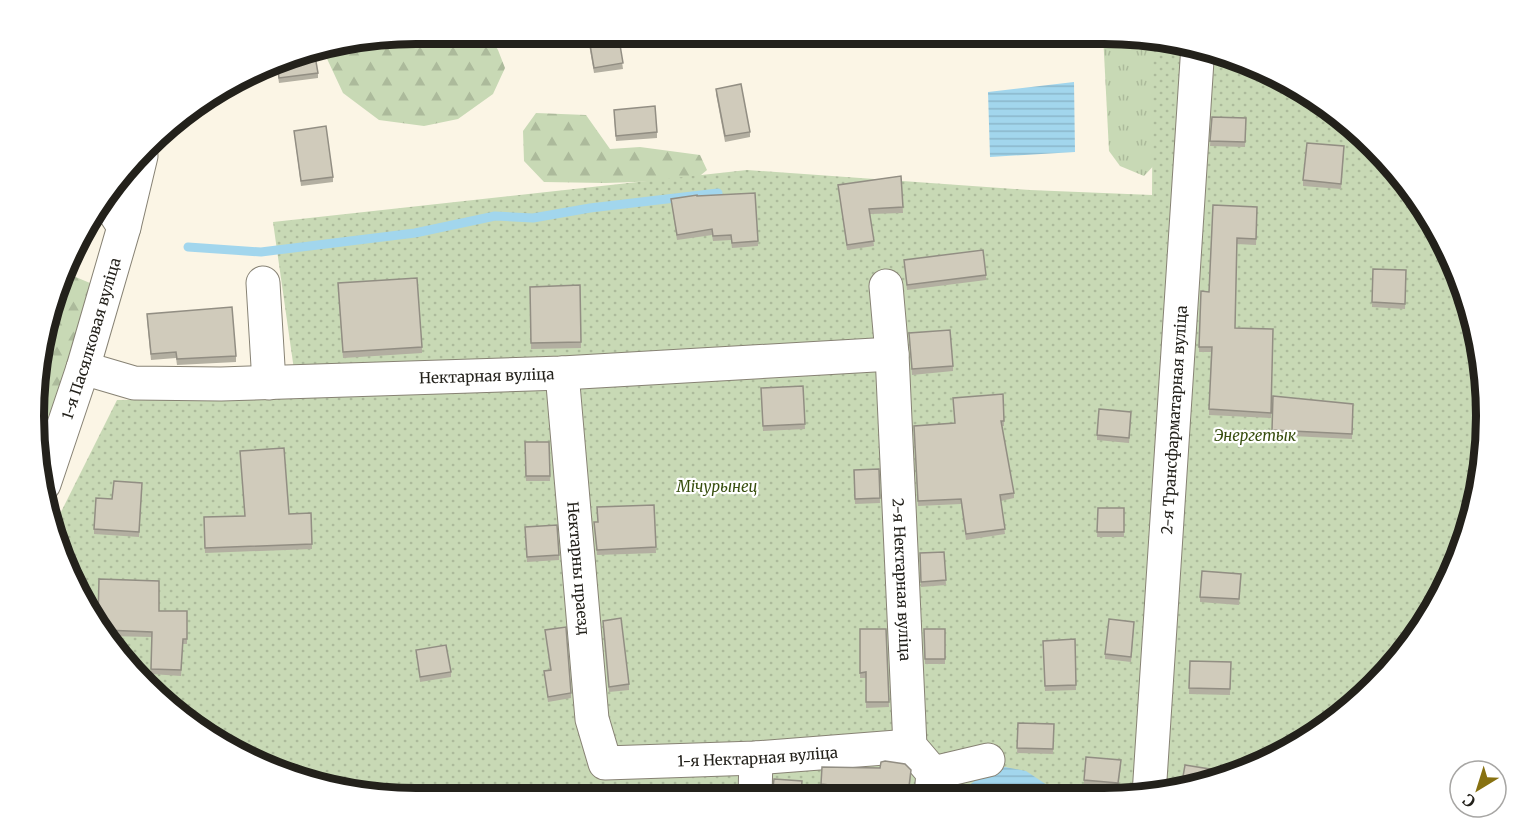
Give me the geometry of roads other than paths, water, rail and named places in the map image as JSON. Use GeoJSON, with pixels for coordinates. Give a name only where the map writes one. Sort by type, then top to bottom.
{"type":"FeatureCollection","features":[{"type":"Feature","properties":{"kind":"street","name":"2-я Трансфарматарная вуліца"},"geometry":{"type":"LineString","coordinates":[[1150,784],[1197,55]]}},
{"type":"Feature","properties":{"kind":"street","name":"1-я Пасялковая вуліца"},"geometry":{"type":"LineString","coordinates":[[48,471],[83,368],[124,227],[138,167]]}},
{"type":"Feature","properties":{"kind":"street"},"geometry":{"type":"LineString","coordinates":[[109,204],[124,227]]}},
{"type":"Feature","properties":{"kind":"street"},"geometry":{"type":"LineString","coordinates":[[263,283],[269,383]]}},
{"type":"Feature","properties":{"kind":"street","name":"2-я Нектарная вуліца"},"geometry":{"type":"LineString","coordinates":[[886,286],[892,354],[910,746]]}},
{"type":"Feature","properties":{"kind":"street","name":"Нектарная вуліца"},"geometry":{"type":"LineString","coordinates":[[83,368],[134,382],[269,383],[562,373],[892,354]]}},
{"type":"Feature","properties":{"kind":"street","name":"Нектарны праезд"},"geometry":{"type":"LineString","coordinates":[[562,373],[592,719],[605,763]]}},
{"type":"Feature","properties":{"kind":"street"},"geometry":{"type":"LineString","coordinates":[[910,746],[932,784],[988,760]]}},
{"type":"Feature","properties":{"kind":"street","name":"1-я Нектарная вуліца"},"geometry":{"type":"LineString","coordinates":[[605,763],[756,758],[910,746]]}},
{"type":"Feature","properties":{"kind":"street"},"geometry":{"type":"LineString","coordinates":[[754,788],[756,758]]}},
{"type":"Feature","properties":{"kind":"water"},"geometry":{"type":"Polygon","coordinates":[[[1074,82],[1075,152],[990,157],[988,92],[1074,82]]]}},
{"type":"Feature","properties":{"kind":"water"},"geometry":{"type":"Polygon","coordinates":[[[1005,767],[1026,771],[1052,788],[968,788],[984,774],[1005,767]]]}},
{"type":"Feature","properties":{"kind":"waterway"},"geometry":{"type":"LineString","coordinates":[[188,247],[261,252],[415,233],[495,216],[533,218],[590,208],[718,193]]}},
{"type":"Feature","properties":{"kind":"park label","name":"Энергетык"},"geometry":{"type":"Point","coordinates":[1255,435]}},
{"type":"Feature","properties":{"kind":"park label","name":"Мічурынец"},"geometry":{"type":"Point","coordinates":[717,486]}}]}
